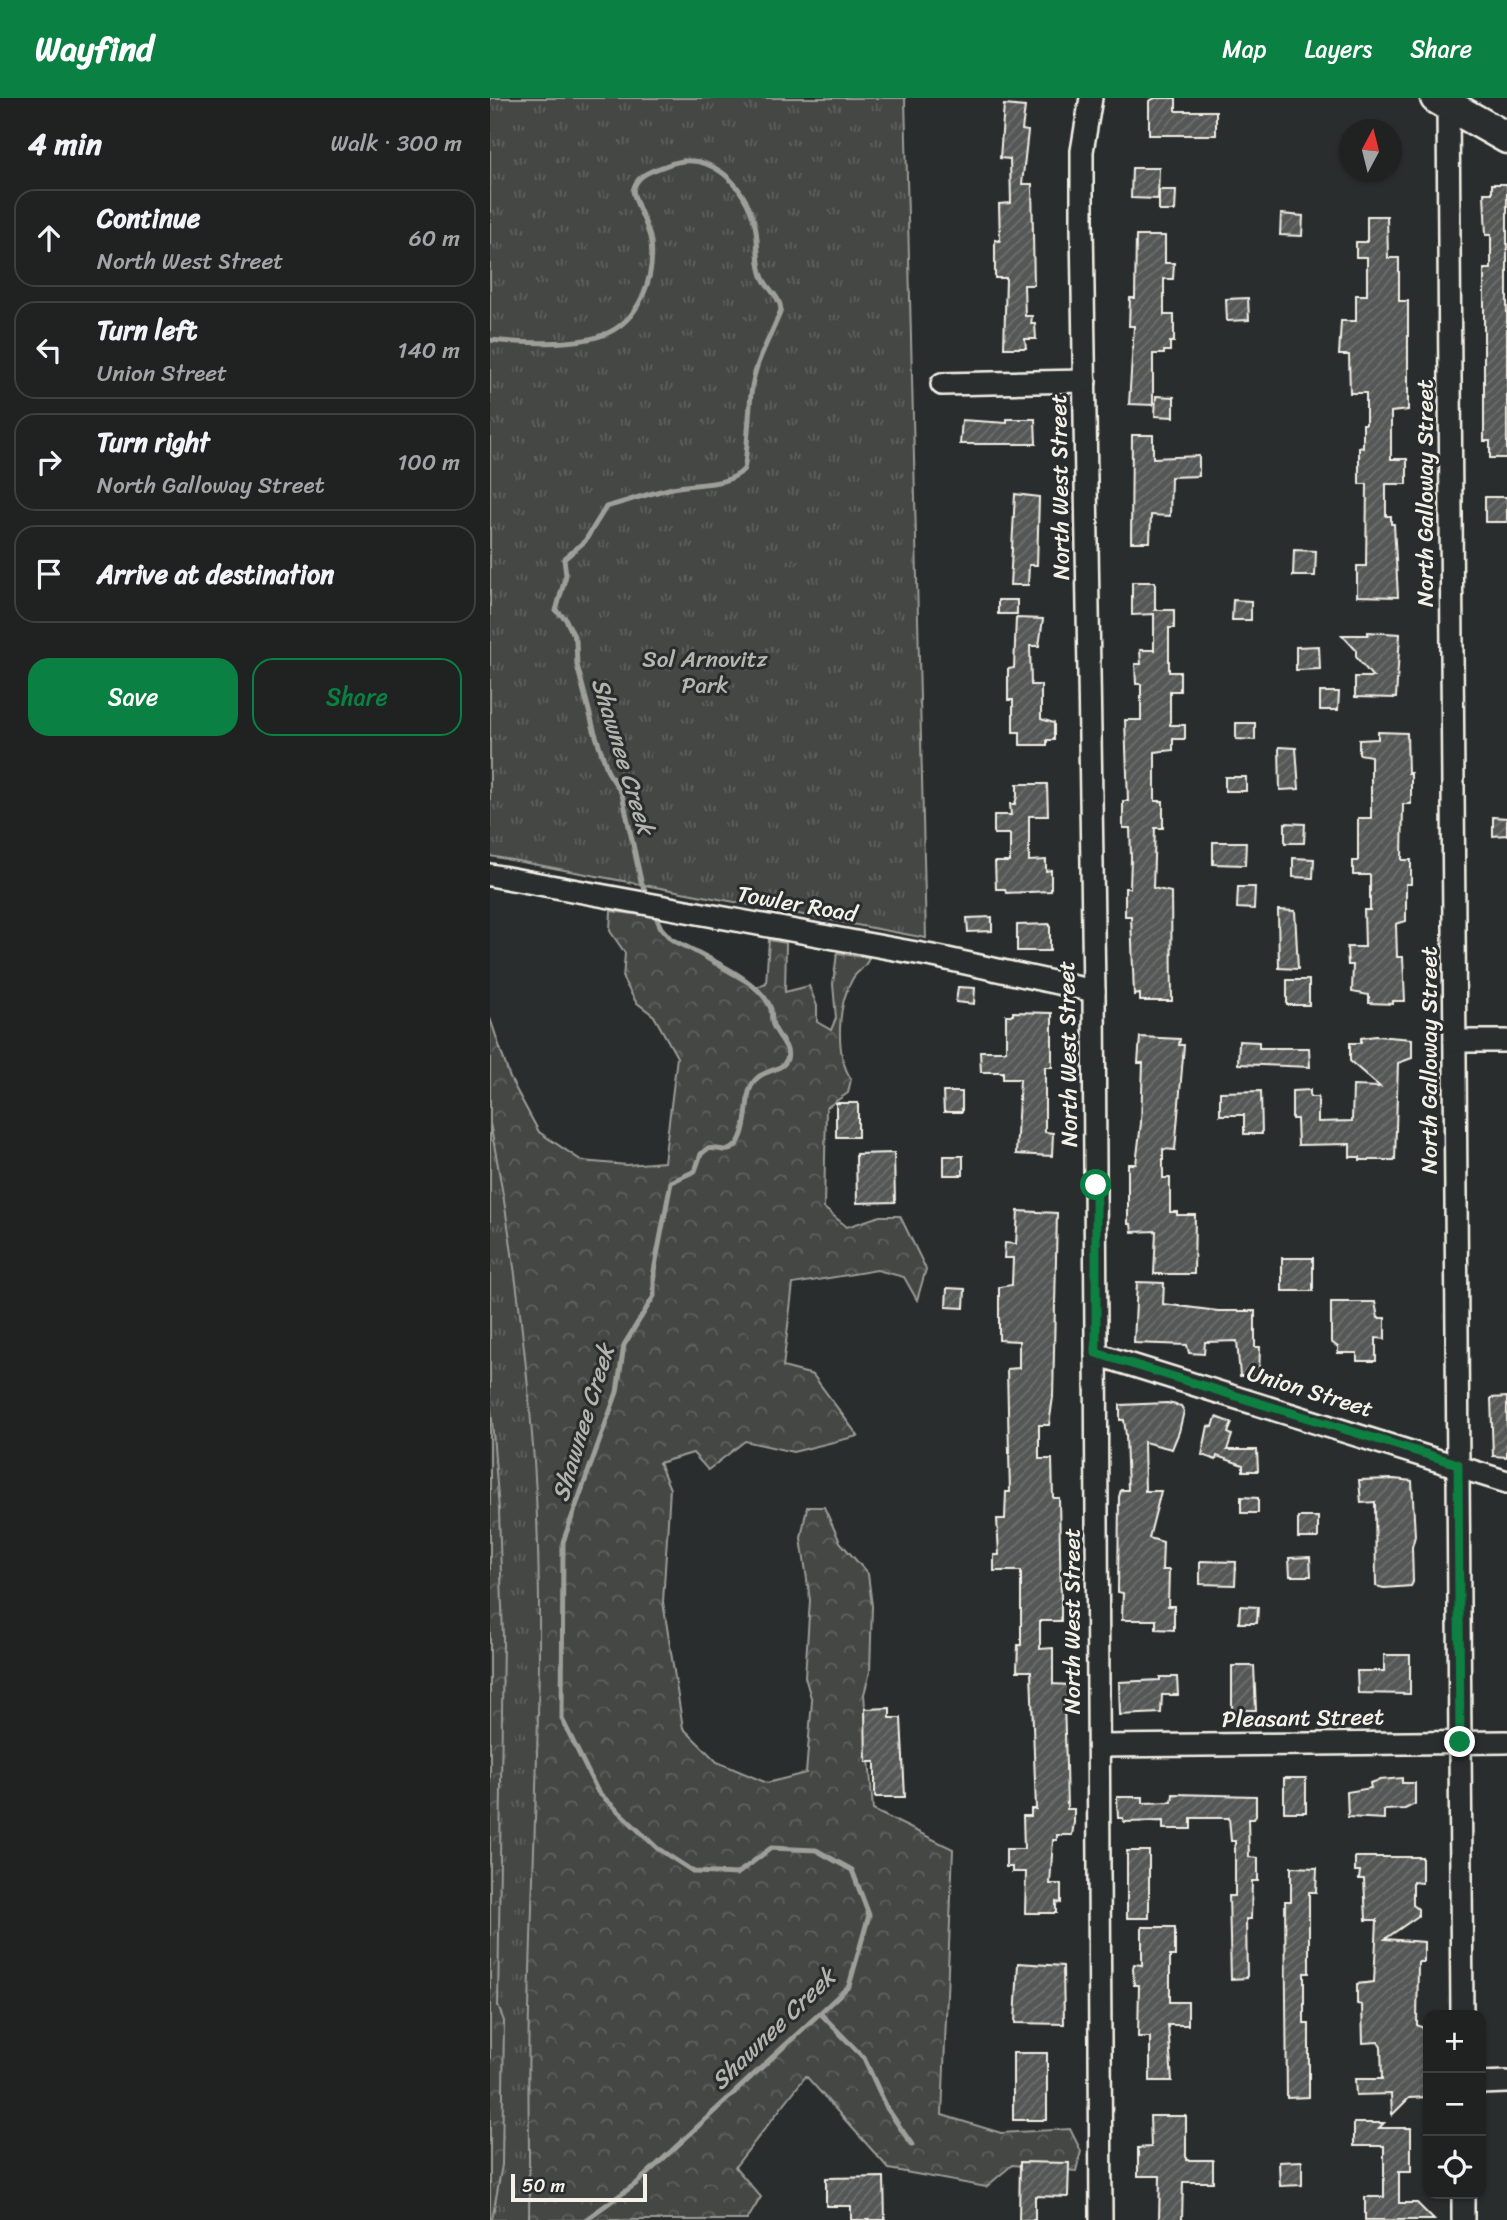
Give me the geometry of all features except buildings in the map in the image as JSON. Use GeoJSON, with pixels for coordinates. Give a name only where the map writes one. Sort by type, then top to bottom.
{"type":"FeatureCollection","features":[{"type":"Feature","properties":{"kind":"street","name":"North West Street"},"geometry":{"type":"LineString","coordinates":[[1091,98],[1082,151],[1094,991],[1101,2220]]}},
{"type":"Feature","properties":{"kind":"street"},"geometry":{"type":"LineString","coordinates":[[1442,102],[1507,138]]}},
{"type":"Feature","properties":{"kind":"street","name":"North Galloway Street"},"geometry":{"type":"LineString","coordinates":[[1442,102],[1455,1041],[1462,2010]]}},
{"type":"Feature","properties":{"kind":"street"},"geometry":{"type":"LineString","coordinates":[[942,384],[1085,381]]}},
{"type":"Feature","properties":{"kind":"street","name":"Towler Road"},"geometry":{"type":"LineString","coordinates":[[490,875],[938,957],[1094,991]]}},
{"type":"Feature","properties":{"kind":"street"},"geometry":{"type":"LineString","coordinates":[[1455,1041],[1507,1041]]}},
{"type":"Feature","properties":{"kind":"street","name":"Union Street"},"geometry":{"type":"LineString","coordinates":[[1096,1353],[1458,1464],[1507,1482]]}},
{"type":"Feature","properties":{"kind":"street","name":"Pleasant Street"},"geometry":{"type":"LineString","coordinates":[[1099,1746],[1507,1742]]}},
{"type":"Feature","properties":{"kind":"street"},"geometry":{"type":"LineString","coordinates":[[1486,2082],[1507,2082]]}},
{"type":"Feature","properties":{"kind":"street"},"geometry":{"type":"LineString","coordinates":[[1463,2199],[1463,2220]]}},
{"type":"Feature","properties":{"kind":"green space","name":"Sol Arnovitz Park"},"geometry":{"type":"Polygon","coordinates":[[[490,98],[905,98],[926,938],[490,856],[490,98]]]}},
{"type":"Feature","properties":{"kind":"green space"},"geometry":{"type":"Polygon","coordinates":[[[611,911],[656,917],[671,939],[755,988],[766,983],[769,940],[786,943],[785,992],[809,986],[817,1006],[817,1022],[831,1030],[836,1018],[833,984],[837,953],[869,958],[853,978],[841,1015],[842,1056],[851,1079],[848,1093],[826,1108],[824,1208],[847,1227],[880,1216],[900,1216],[926,1269],[917,1300],[904,1277],[877,1270],[793,1284],[783,1367],[813,1375],[858,1436],[793,1452],[745,1441],[708,1470],[693,1453],[659,1463],[670,1489],[663,1602],[683,1728],[717,1762],[767,1783],[806,1773],[812,1701],[805,1677],[810,1600],[801,1538],[807,1507],[824,1507],[840,1542],[868,1574],[872,1606],[870,1672],[864,1694],[873,1810],[953,1849],[942,2115],[1001,2133],[1070,2129],[1081,2151],[1076,2171],[1012,2165],[986,2187],[889,2169],[806,2076],[735,2167],[761,2197],[747,2220],[490,2220],[490,1018],[510,1078],[539,1132],[582,1161],[627,1165],[664,1162],[677,1057],[654,1016],[636,1002],[623,979],[625,953],[610,931],[611,911]]]}},
{"type":"Feature","properties":{"kind":"green space"},"geometry":{"type":"Polygon","coordinates":[[[490,1123],[511,1244],[521,1325],[530,1406],[537,1517],[539,1658],[528,2036],[529,2220],[492,2220],[502,2165],[504,2021],[498,2006],[503,1639],[499,1510],[490,1395],[490,1123]]]}},
{"type":"Feature","properties":{"kind":"waterway","name":"Shawnee Creek"},"geometry":{"type":"LineString","coordinates":[[490,340],[531,343],[578,341],[603,335],[627,320],[642,297],[652,256],[650,235],[633,191],[637,181],[645,174],[681,161],[696,161],[723,173],[743,196],[755,225],[761,272],[765,283],[779,301],[781,310],[754,378],[744,469],[738,475],[720,482],[673,488],[606,507],[585,541],[564,559],[566,575],[556,611],[565,618],[576,640],[577,665],[594,730],[608,772],[622,794],[641,881],[649,900]]}},
{"type":"Feature","properties":{"kind":"waterway","name":"Shawnee Creek"},"geometry":{"type":"LineString","coordinates":[[585,2220],[637,2183],[849,1986],[869,1915],[852,1870],[816,1850],[771,1848],[737,1874],[694,1872],[657,1848],[598,1792],[562,1719],[563,1542],[617,1392],[624,1345],[654,1296],[654,1271],[671,1182],[695,1171],[701,1154],[707,1149],[728,1150],[734,1147],[742,1134],[752,1084],[763,1074],[784,1064],[788,1055],[773,1025],[771,1009],[765,998],[727,968],[671,939],[661,928],[654,912]]}},
{"type":"Feature","properties":{"kind":"waterway"},"geometry":{"type":"LineString","coordinates":[[820,2013],[864,2058],[887,2108],[912,2145]]}},
{"type":"Feature","properties":{"kind":"route"},"geometry":{"type":"LineString","coordinates":[[1096,1185],[1096,1353],[1458,1464],[1460,1742]]}}]}
